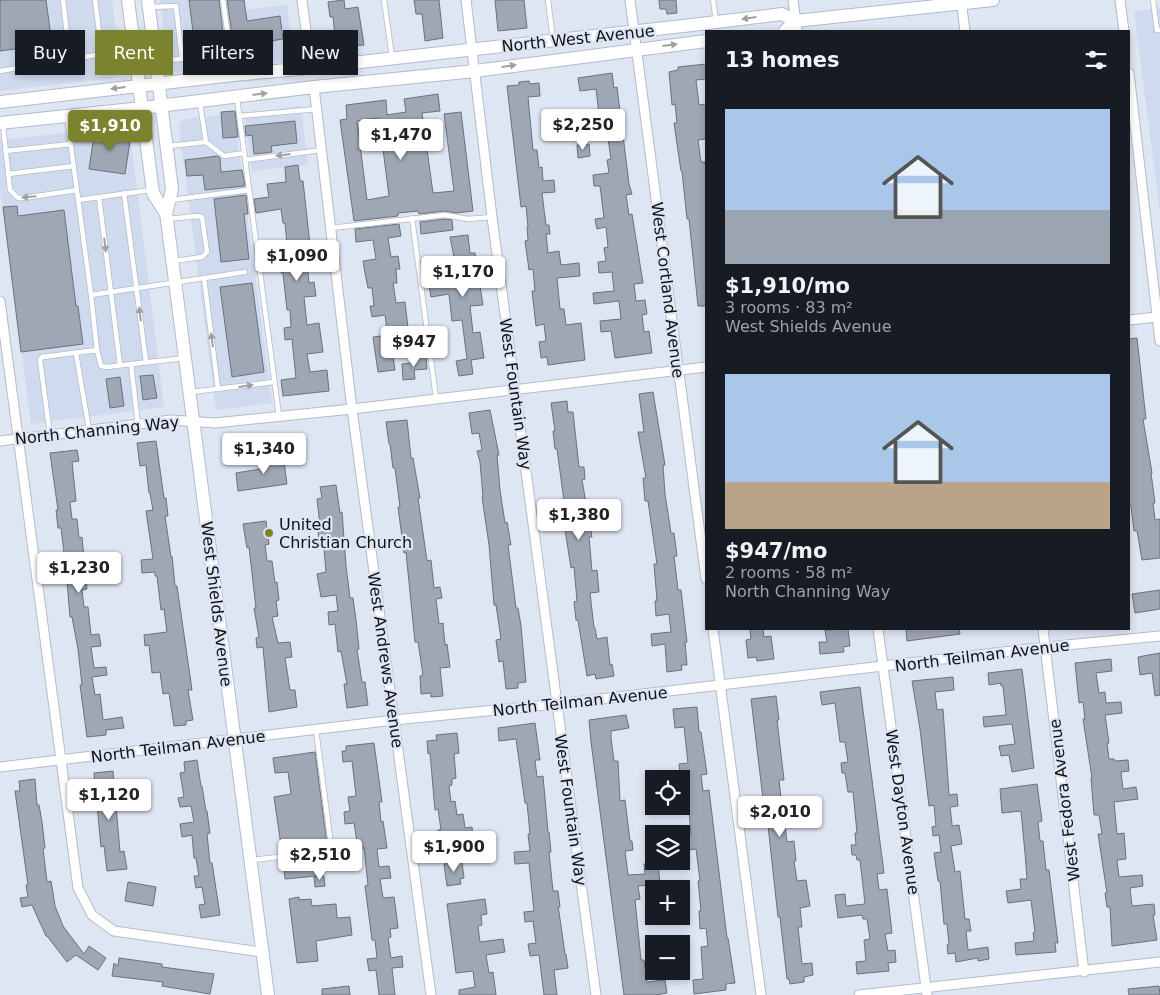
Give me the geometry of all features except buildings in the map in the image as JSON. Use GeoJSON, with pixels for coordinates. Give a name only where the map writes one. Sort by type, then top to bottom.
{"type":"FeatureCollection","features":[{"type":"Feature","properties":{"kind":"main road","name":"West Shields Avenue"},"geometry":{"type":"LineString","coordinates":[[128,0],[153,193],[166,217]]}},
{"type":"Feature","properties":{"kind":"main road","name":"North West Avenue"},"geometry":{"type":"LineString","coordinates":[[358,62],[782,14],[796,26],[961,2],[993,0]]}},
{"type":"Feature","properties":{"kind":"main road","name":"West Shields Avenue"},"geometry":{"type":"LineString","coordinates":[[148,4],[152,30]]}},
{"type":"Feature","properties":{"kind":"main road","name":"North West Avenue"},"geometry":{"type":"LineString","coordinates":[[1,123],[162,106],[314,87],[475,71],[705,41]]}},
{"type":"Feature","properties":{"kind":"main road","name":"West Shields Avenue"},"geometry":{"type":"LineString","coordinates":[[158,75],[172,190],[166,217],[268,995]]}},
{"type":"Feature","properties":{"kind":"main road","name":"North West Avenue"},"geometry":{"type":"LineString","coordinates":[[0,102],[233,75]]}},
{"type":"Feature","properties":{"kind":"street"},"geometry":{"type":"LineString","coordinates":[[302,0],[306,30]]}},
{"type":"Feature","properties":{"kind":"street","name":"West Fountain Way"},"geometry":{"type":"LineString","coordinates":[[466,0],[492,216],[596,995]]}},
{"type":"Feature","properties":{"kind":"street","name":"West Cortland Avenue"},"geometry":{"type":"LineString","coordinates":[[630,0],[705,572]]}},
{"type":"Feature","properties":{"kind":"street"},"geometry":{"type":"LineString","coordinates":[[793,0],[796,26]]}},
{"type":"Feature","properties":{"kind":"street"},"geometry":{"type":"LineString","coordinates":[[1120,0],[1124,30]]}},
{"type":"Feature","properties":{"kind":"street"},"geometry":{"type":"LineString","coordinates":[[961,2],[965,30]]}},
{"type":"Feature","properties":{"kind":"street"},"geometry":{"type":"LineString","coordinates":[[1130,82],[1160,341]]}},
{"type":"Feature","properties":{"kind":"street","name":"West Andrews Avenue"},"geometry":{"type":"LineString","coordinates":[[314,87],[352,409],[431,995]]}},
{"type":"Feature","properties":{"kind":"street"},"geometry":{"type":"LineString","coordinates":[[0,301],[78,888],[92,915],[114,931],[261,952]]}},
{"type":"Feature","properties":{"kind":"street"},"geometry":{"type":"LineString","coordinates":[[1130,320],[1157,317]]}},
{"type":"Feature","properties":{"kind":"street"},"geometry":{"type":"LineString","coordinates":[[352,409],[705,367]]}},
{"type":"Feature","properties":{"kind":"street","name":"North Channing Way"},"geometry":{"type":"LineString","coordinates":[[0,440],[172,420],[215,423],[352,409]]}},
{"type":"Feature","properties":{"kind":"street"},"geometry":{"type":"LineString","coordinates":[[713,630],[762,995]]}},
{"type":"Feature","properties":{"kind":"street","name":"West Dayton Avenue"},"geometry":{"type":"LineString","coordinates":[[878,630],[927,991]]}},
{"type":"Feature","properties":{"kind":"street","name":"West Fedora Avenue"},"geometry":{"type":"LineString","coordinates":[[1043,630],[1084,972]]}},
{"type":"Feature","properties":{"kind":"street","name":"North Teilman Avenue"},"geometry":{"type":"LineString","coordinates":[[0,767],[394,720],[557,704],[1046,647],[1160,636]]}},
{"type":"Feature","properties":{"kind":"street"},"geometry":{"type":"LineString","coordinates":[[858,995],[927,991],[1160,962]]}},
{"type":"Feature","properties":{"kind":"lane"},"geometry":{"type":"LineString","coordinates":[[63,0],[66,30]]}},
{"type":"Feature","properties":{"kind":"lane"},"geometry":{"type":"LineString","coordinates":[[85,57],[102,54],[95,0]]}},
{"type":"Feature","properties":{"kind":"lane"},"geometry":{"type":"LineString","coordinates":[[223,0],[227,30]]}},
{"type":"Feature","properties":{"kind":"lane"},"geometry":{"type":"LineString","coordinates":[[384,0],[392,58]]}},
{"type":"Feature","properties":{"kind":"lane"},"geometry":{"type":"LineString","coordinates":[[548,0],[553,41]]}},
{"type":"Feature","properties":{"kind":"lane"},"geometry":{"type":"LineString","coordinates":[[713,0],[716,22]]}},
{"type":"Feature","properties":{"kind":"lane"},"geometry":{"type":"LineString","coordinates":[[1153,0],[1156,30],[1160,30]]}},
{"type":"Feature","properties":{"kind":"lane"},"geometry":{"type":"LineString","coordinates":[[148,4],[176,6],[182,59]]}},
{"type":"Feature","properties":{"kind":"lane"},"geometry":{"type":"LineString","coordinates":[[173,60],[204,58],[205,78]]}},
{"type":"Feature","properties":{"kind":"lane"},"geometry":{"type":"LineString","coordinates":[[0,71],[15,69]]}},
{"type":"Feature","properties":{"kind":"lane"},"geometry":{"type":"LineString","coordinates":[[237,97],[279,416]]}},
{"type":"Feature","properties":{"kind":"lane"},"geometry":{"type":"LineString","coordinates":[[200,101],[206,142]]}},
{"type":"Feature","properties":{"kind":"lane"},"geometry":{"type":"LineString","coordinates":[[239,116],[317,109]]}},
{"type":"Feature","properties":{"kind":"lane"},"geometry":{"type":"LineString","coordinates":[[67,116],[97,350],[102,366],[185,358]]}},
{"type":"Feature","properties":{"kind":"lane"},"geometry":{"type":"LineString","coordinates":[[1,123],[10,190],[18,198],[77,190]]}},
{"type":"Feature","properties":{"kind":"lane"},"geometry":{"type":"LineString","coordinates":[[167,146],[206,142],[224,156],[244,153]]}},
{"type":"Feature","properties":{"kind":"lane"},"geometry":{"type":"LineString","coordinates":[[6,151],[71,144]]}},
{"type":"Feature","properties":{"kind":"lane"},"geometry":{"type":"LineString","coordinates":[[245,160],[322,150]]}},
{"type":"Feature","properties":{"kind":"lane"},"geometry":{"type":"LineString","coordinates":[[8,174],[74,166]]}},
{"type":"Feature","properties":{"kind":"lane"},"geometry":{"type":"LineString","coordinates":[[78,200],[153,190]]}},
{"type":"Feature","properties":{"kind":"lane"},"geometry":{"type":"LineString","coordinates":[[169,200],[249,190]]}},
{"type":"Feature","properties":{"kind":"lane"},"geometry":{"type":"LineString","coordinates":[[124,194],[146,362]]}},
{"type":"Feature","properties":{"kind":"lane"},"geometry":{"type":"LineString","coordinates":[[99,197],[120,365]]}},
{"type":"Feature","properties":{"kind":"lane"},"geometry":{"type":"LineString","coordinates":[[331,228],[445,215],[468,219],[492,216]]}},
{"type":"Feature","properties":{"kind":"lane"},"geometry":{"type":"LineString","coordinates":[[166,217],[202,217],[207,252],[202,257],[172,261]]}},
{"type":"Feature","properties":{"kind":"lane"},"geometry":{"type":"LineString","coordinates":[[412,218],[436,398]]}},
{"type":"Feature","properties":{"kind":"lane"},"geometry":{"type":"LineString","coordinates":[[90,295],[245,272]]}},
{"type":"Feature","properties":{"kind":"lane"},"geometry":{"type":"LineString","coordinates":[[204,278],[218,389]]}},
{"type":"Feature","properties":{"kind":"lane"},"geometry":{"type":"LineString","coordinates":[[50,435],[40,360],[42,357],[97,350]]}},
{"type":"Feature","properties":{"kind":"lane"},"geometry":{"type":"LineString","coordinates":[[76,353],[89,430]]}},
{"type":"Feature","properties":{"kind":"lane"},"geometry":{"type":"LineString","coordinates":[[131,364],[138,425]]}},
{"type":"Feature","properties":{"kind":"lane"},"geometry":{"type":"LineString","coordinates":[[190,392],[274,382]]}},
{"type":"Feature","properties":{"kind":"lane"},"geometry":{"type":"LineString","coordinates":[[250,860],[329,851],[331,845],[316,730]]}},
{"type":"Feature","properties":{"kind":"shaded area"},"geometry":{"type":"Polygon","coordinates":[[[0,0],[112,0],[116,30],[95,30],[95,75],[120,75],[115,78],[0,91],[0,0]]]}},
{"type":"Feature","properties":{"kind":"shaded area"},"geometry":{"type":"Polygon","coordinates":[[[160,0],[218,0],[222,30],[183,30],[183,72],[173,71],[173,30],[164,30],[160,0]]]}},
{"type":"Feature","properties":{"kind":"shaded area"},"geometry":{"type":"Polygon","coordinates":[[[287,5],[290,30],[283,30],[283,61],[273,62],[273,30],[229,30],[227,12],[287,5]]]}},
{"type":"Feature","properties":{"kind":"shaded area"},"geometry":{"type":"Polygon","coordinates":[[[1160,8],[1160,213],[1134,11],[1160,8]]]}},
{"type":"Feature","properties":{"kind":"shaded area"},"geometry":{"type":"Polygon","coordinates":[[[301,106],[308,165],[252,171],[244,113],[301,106]]]}},
{"type":"Feature","properties":{"kind":"shaded area"},"geometry":{"type":"Polygon","coordinates":[[[234,114],[272,403],[216,410],[179,127],[180,122],[185,119],[234,114]]]}},
{"type":"Feature","properties":{"kind":"shaded area"},"geometry":{"type":"Polygon","coordinates":[[[127,128],[130,133],[164,407],[31,424],[0,189],[0,140],[127,128]]]}},
{"type":"Feature","properties":{"kind":"place","name":"United Christian Church"},"geometry":{"type":"Point","coordinates":[269,533]}}]}
